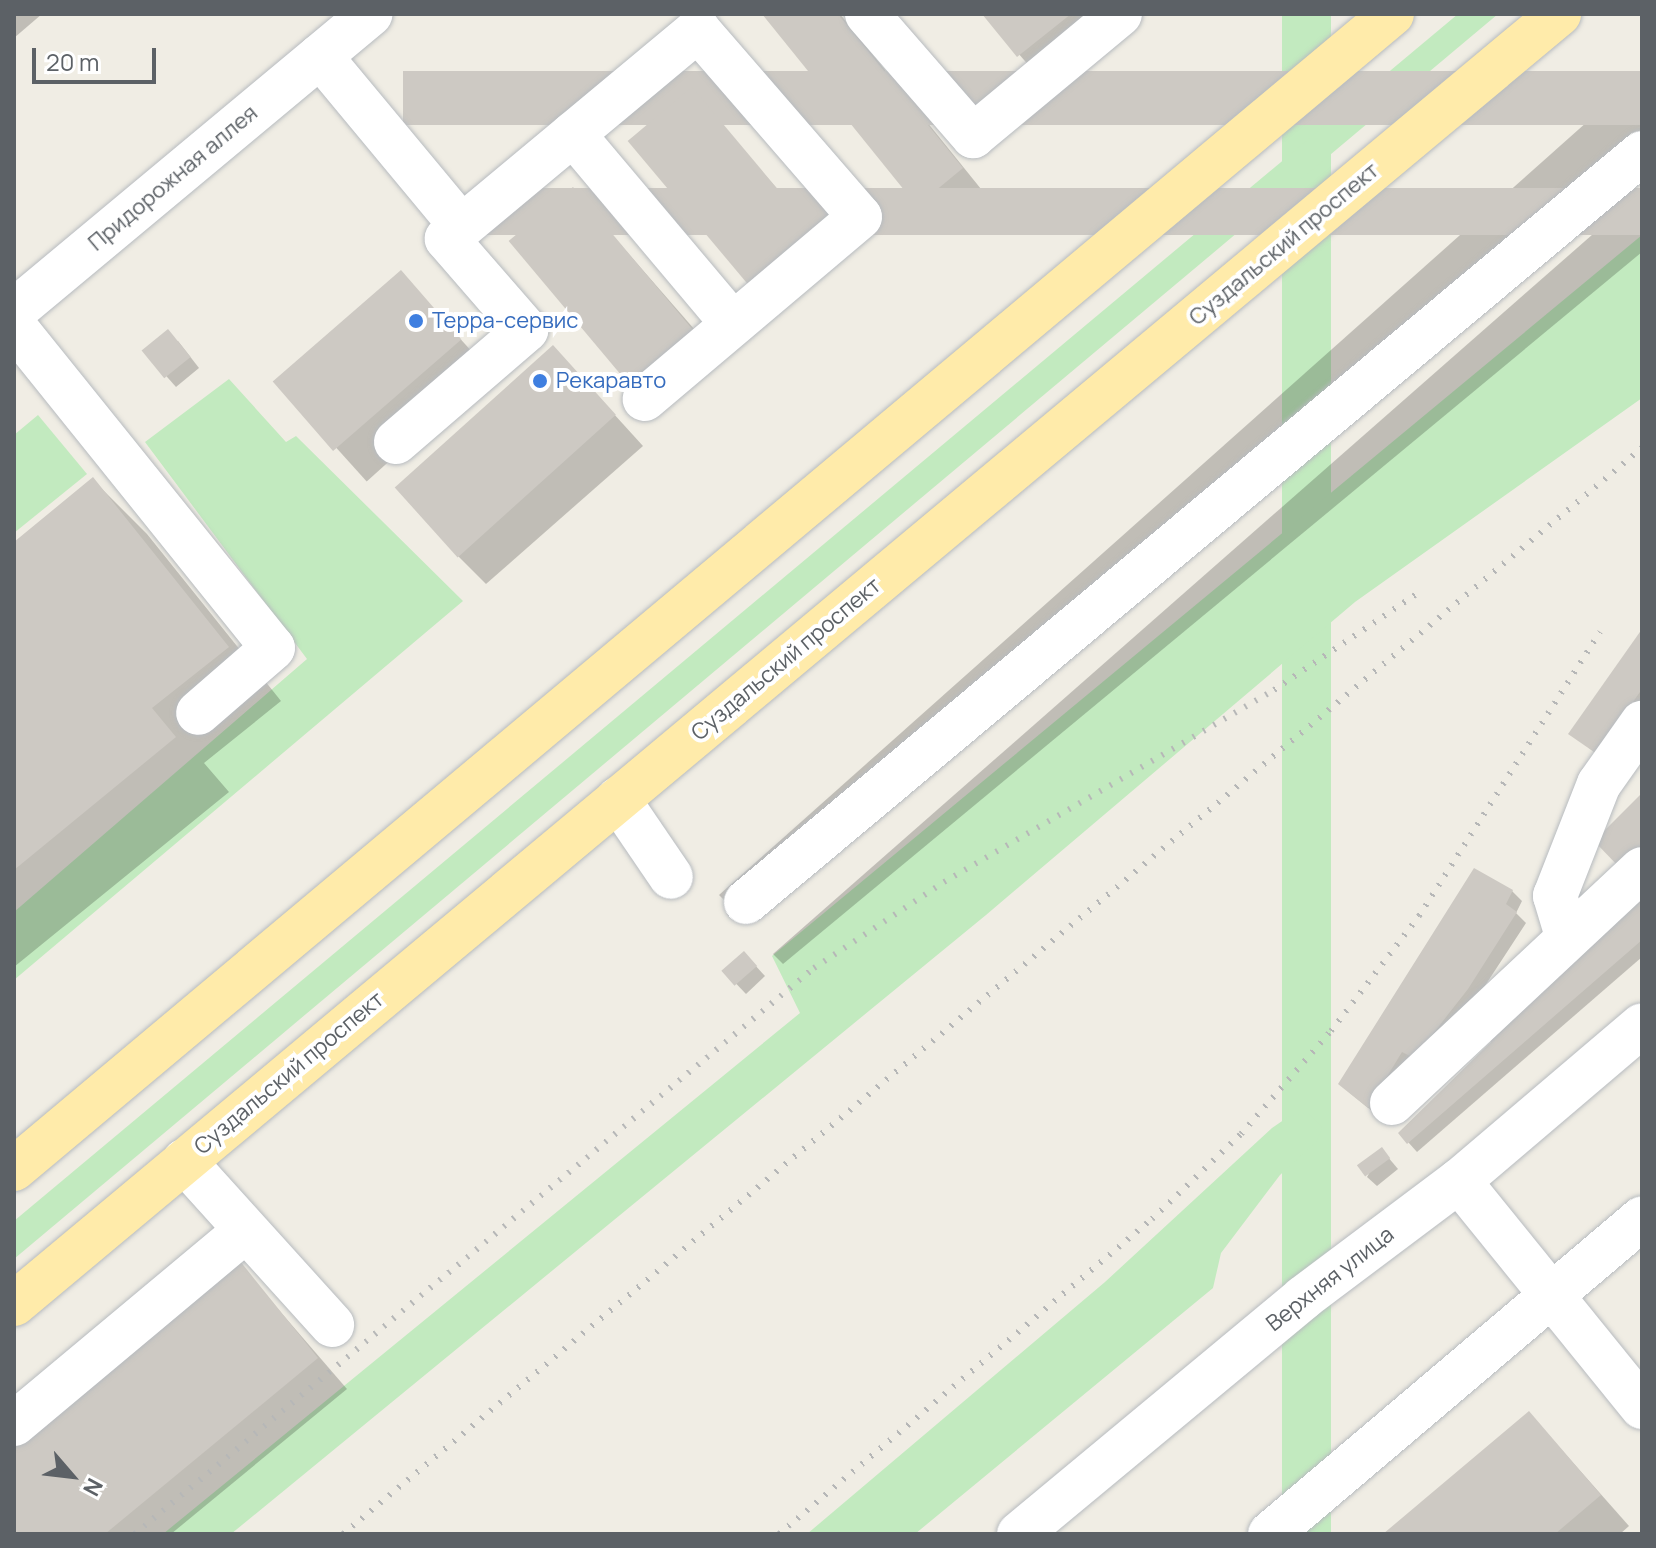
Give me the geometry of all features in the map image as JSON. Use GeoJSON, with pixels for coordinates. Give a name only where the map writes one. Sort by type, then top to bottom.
{"type":"FeatureCollection","features":[{"type":"Feature","properties":{"kind":"main road","name":"Суздальский проспект"},"geometry":{"type":"LineString","coordinates":[[14,1304],[1559,14]]}},
{"type":"Feature","properties":{"kind":"main road"},"geometry":{"type":"LineString","coordinates":[[14,1169],[1384,17]]}},
{"type":"Feature","properties":{"kind":"street","name":"Придорожная аллея"},"geometry":{"type":"LineString","coordinates":[[14,311],[370,14]]}},
{"type":"Feature","properties":{"kind":"street"},"geometry":{"type":"LineString","coordinates":[[867,14],[973,136],[1120,14]]}},
{"type":"Feature","properties":{"kind":"street"},"geometry":{"type":"LineString","coordinates":[[396,442],[526,330],[447,239],[573,134],[679,26],[698,30],[860,217],[645,399]]}},
{"type":"Feature","properties":{"kind":"street"},"geometry":{"type":"LineString","coordinates":[[320,56],[462,227]]}},
{"type":"Feature","properties":{"kind":"street"},"geometry":{"type":"LineString","coordinates":[[573,134],[733,324]]}},
{"type":"Feature","properties":{"kind":"street"},"geometry":{"type":"LineString","coordinates":[[746,902],[1642,153]]}},
{"type":"Feature","properties":{"kind":"street"},"geometry":{"type":"LineString","coordinates":[[14,326],[273,648],[198,713]]}},
{"type":"Feature","properties":{"kind":"street"},"geometry":{"type":"LineString","coordinates":[[1567,936],[1555,896],[1599,784],[1642,723]]}},
{"type":"Feature","properties":{"kind":"street"},"geometry":{"type":"LineString","coordinates":[[618,799],[671,877]]}},
{"type":"Feature","properties":{"kind":"street"},"geometry":{"type":"LineString","coordinates":[[1392,1103],[1642,869]]}},
{"type":"Feature","properties":{"kind":"street","name":"Верхняя улица"},"geometry":{"type":"LineString","coordinates":[[1019,1534],[1303,1298],[1459,1181],[1642,1025]]}},
{"type":"Feature","properties":{"kind":"street"},"geometry":{"type":"LineString","coordinates":[[184,1161],[332,1325]]}},
{"type":"Feature","properties":{"kind":"street"},"geometry":{"type":"LineString","coordinates":[[1459,1181],[1642,1407]]}},
{"type":"Feature","properties":{"kind":"street"},"geometry":{"type":"LineString","coordinates":[[1270,1534],[1642,1218]]}},
{"type":"Feature","properties":{"kind":"street"},"geometry":{"type":"LineString","coordinates":[[14,1424],[246,1230]]}},
{"type":"Feature","properties":{"kind":"green space"},"geometry":{"type":"Polygon","coordinates":[[[1282,14],[1331,14],[1331,1534],[1282,1534],[1282,14]]]}},
{"type":"Feature","properties":{"kind":"green space"},"geometry":{"type":"Polygon","coordinates":[[[1458,14],[1498,14],[14,1259],[14,1221],[1458,14]]]}},
{"type":"Feature","properties":{"kind":"green space"},"geometry":{"type":"Polygon","coordinates":[[[1642,235],[1642,398],[1355,602],[986,915],[231,1534],[163,1534],[800,1013],[772,956],[1642,235]]]}},
{"type":"Feature","properties":{"kind":"green space"},"geometry":{"type":"Polygon","coordinates":[[[229,379],[286,442],[296,436],[463,601],[14,980],[14,912],[307,659],[145,442],[229,379]]]}},
{"type":"Feature","properties":{"kind":"green space"},"geometry":{"type":"Polygon","coordinates":[[[38,415],[87,474],[14,533],[14,435],[38,415]]]}},
{"type":"Feature","properties":{"kind":"green space"},"geometry":{"type":"Polygon","coordinates":[[[1308,1113],[1322,1127],[1317,1141],[1280,1175],[1221,1253],[1213,1288],[915,1534],[807,1534],[1105,1282],[1272,1128],[1288,1117],[1308,1113]]]}},
{"type":"Feature","properties":{"kind":"building"},"geometry":{"type":"Polygon","coordinates":[[[762,14],[838,14],[963,168],[917,206],[762,14]]]}},
{"type":"Feature","properties":{"kind":"building"},"geometry":{"type":"Polygon","coordinates":[[[982,14],[1071,14],[1017,57],[982,14]]]}},
{"type":"Feature","properties":{"kind":"building"},"geometry":{"type":"Polygon","coordinates":[[[403,71],[1642,71],[1642,125],[403,125],[403,71]]]}},
{"type":"Feature","properties":{"kind":"building"},"geometry":{"type":"Polygon","coordinates":[[[692,87],[812,230],[748,284],[628,141],[692,87]]]}},
{"type":"Feature","properties":{"kind":"building"},"geometry":{"type":"Polygon","coordinates":[[[573,187],[693,330],[629,384],[509,241],[573,187]]]}},
{"type":"Feature","properties":{"kind":"building"},"geometry":{"type":"Polygon","coordinates":[[[483,188],[1642,188],[1642,235],[483,235],[483,188]]]}},
{"type":"Feature","properties":{"kind":"building"},"geometry":{"type":"Polygon","coordinates":[[[401,270],[461,339],[333,451],[273,382],[401,270]]]}},
{"type":"Feature","properties":{"kind":"building"},"geometry":{"type":"Polygon","coordinates":[[[168,329],[191,357],[164,378],[142,350],[168,329]]]}},
{"type":"Feature","properties":{"kind":"building"},"geometry":{"type":"Polygon","coordinates":[[[553,345],[616,415],[458,557],[395,488],[553,345]]]}},
{"type":"Feature","properties":{"kind":"building"},"geometry":{"type":"Polygon","coordinates":[[[93,477],[229,647],[152,708],[176,737],[14,870],[14,542],[93,477]]]}},
{"type":"Feature","properties":{"kind":"building"},"geometry":{"type":"Polygon","coordinates":[[[1642,629],[1642,689],[1597,754],[1568,734],[1642,629]]]}},
{"type":"Feature","properties":{"kind":"building"},"geometry":{"type":"Polygon","coordinates":[[[1642,793],[1642,848],[1620,868],[1594,841],[1642,793]]]}},
{"type":"Feature","properties":{"kind":"building"},"geometry":{"type":"Polygon","coordinates":[[[1474,868],[1513,890],[1506,904],[1517,912],[1468,989],[1414,1058],[1402,1052],[1368,1108],[1338,1084],[1474,868]]]}},
{"type":"Feature","properties":{"kind":"building"},"geometry":{"type":"Polygon","coordinates":[[[1642,897],[1642,940],[1407,1144],[1398,1133],[1491,1042],[1486,1036],[1642,897]]]}},
{"type":"Feature","properties":{"kind":"building"},"geometry":{"type":"Polygon","coordinates":[[[744,951],[757,966],[734,986],[721,971],[744,951]]]}},
{"type":"Feature","properties":{"kind":"building"},"geometry":{"type":"Polygon","coordinates":[[[1382,1147],[1390,1158],[1365,1177],[1357,1165],[1382,1147]]]}},
{"type":"Feature","properties":{"kind":"building"},"geometry":{"type":"Polygon","coordinates":[[[240,1261],[318,1358],[105,1534],[14,1534],[14,1447],[240,1261]]]}},
{"type":"Feature","properties":{"kind":"building"},"geometry":{"type":"Polygon","coordinates":[[[1529,1411],[1601,1495],[1555,1534],[1383,1534],[1529,1411]]]}},
{"type":"Feature","properties":{"kind":"railway"},"geometry":{"type":"LineString","coordinates":[[343,1534],[1642,448]]}},
{"type":"Feature","properties":{"kind":"railway"},"geometry":{"type":"LineString","coordinates":[[135,1534],[814,968],[944,882],[1274,690],[1422,590]]}},
{"type":"Feature","properties":{"kind":"railway"},"geometry":{"type":"LineString","coordinates":[[779,1534],[1152,1219],[1241,1134],[1331,1031],[1419,916],[1600,632]]}},
{"type":"Feature","properties":{"kind":"place","name":"Терра-сервис"},"geometry":{"type":"Point","coordinates":[416,321]}},
{"type":"Feature","properties":{"kind":"place","name":"Рекаравто"},"geometry":{"type":"Point","coordinates":[540,381]}}]}
